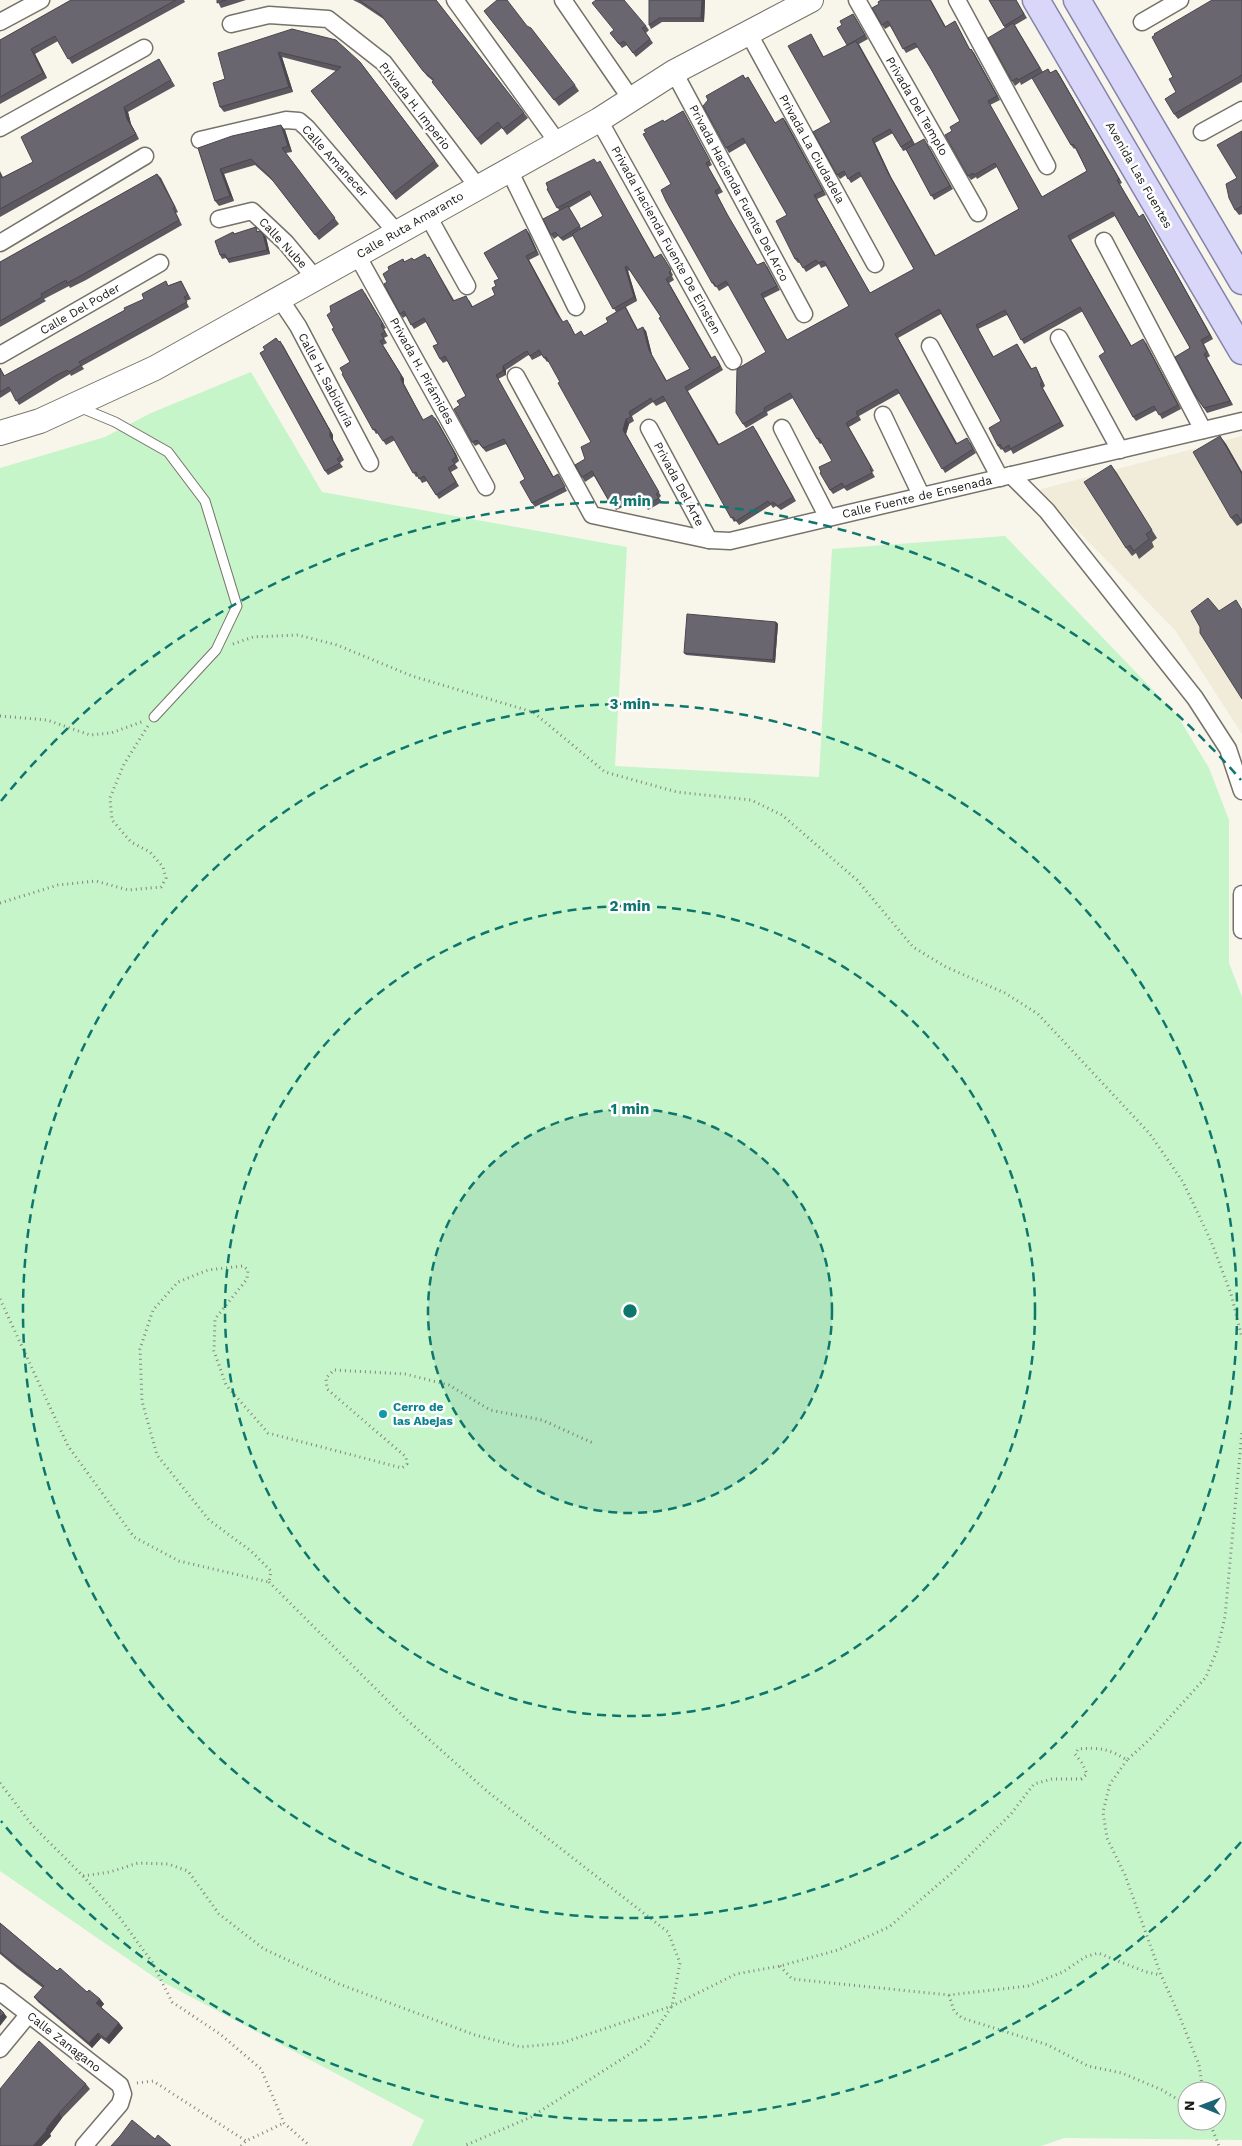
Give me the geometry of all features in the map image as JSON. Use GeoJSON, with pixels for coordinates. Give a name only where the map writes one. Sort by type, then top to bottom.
{"type":"FeatureCollection","features":[{"type":"Feature","properties":{"kind":"main road","name":"Calle Ruta Amaranto"},"geometry":{"type":"LineString","coordinates":[[0,433],[40,421],[155,368],[599,120],[674,72],[811,0]]}},
{"type":"Feature","properties":{"kind":"main road","name":"Avenida Las Fuentes"},"geometry":{"type":"LineString","coordinates":[[1036,0],[1242,351]]}},
{"type":"Feature","properties":{"kind":"main road"},"geometry":{"type":"LineString","coordinates":[[1077,0],[1242,281]]}},
{"type":"Feature","properties":{"kind":"street"},"geometry":{"type":"LineString","coordinates":[[0,22],[41,0]]}},
{"type":"Feature","properties":{"kind":"street"},"geometry":{"type":"LineString","coordinates":[[455,0],[558,143]]}},
{"type":"Feature","properties":{"kind":"street","name":"Privada Del Templo"},"geometry":{"type":"LineString","coordinates":[[857,0],[978,213]]}},
{"type":"Feature","properties":{"kind":"street"},"geometry":{"type":"LineString","coordinates":[[957,0],[1047,166]]}},
{"type":"Feature","properties":{"kind":"street"},"geometry":{"type":"LineString","coordinates":[[1142,22],[1177,1]]}},
{"type":"Feature","properties":{"kind":"street"},"geometry":{"type":"LineString","coordinates":[[566,2],[631,99]]}},
{"type":"Feature","properties":{"kind":"street","name":"Privada H. Imperio"},"geometry":{"type":"LineString","coordinates":[[231,24],[269,15],[328,19],[384,62],[478,186]]}},
{"type":"Feature","properties":{"kind":"street","name":"Privada La Ciudadela"},"geometry":{"type":"LineString","coordinates":[[749,34],[875,264]]}},
{"type":"Feature","properties":{"kind":"street"},"geometry":{"type":"LineString","coordinates":[[0,128],[144,48]]}},
{"type":"Feature","properties":{"kind":"street","name":"Privada Hacienda Fuente Del Arco"},"geometry":{"type":"LineString","coordinates":[[674,72],[804,314]]}},
{"type":"Feature","properties":{"kind":"street"},"geometry":{"type":"LineString","coordinates":[[1202,132],[1242,110]]}},
{"type":"Feature","properties":{"kind":"street","name":"Calle Amanecer"},"geometry":{"type":"LineString","coordinates":[[200,140],[286,120],[299,121],[397,233]]}},
{"type":"Feature","properties":{"kind":"street","name":"Privada Hacienda Fuente De Einsten"},"geometry":{"type":"LineString","coordinates":[[599,120],[733,361]]}},
{"type":"Feature","properties":{"kind":"street"},"geometry":{"type":"LineString","coordinates":[[0,244],[145,156]]}},
{"type":"Feature","properties":{"kind":"street"},"geometry":{"type":"LineString","coordinates":[[509,170],[576,307]]}},
{"type":"Feature","properties":{"kind":"street","name":"Calle Nube"},"geometry":{"type":"LineString","coordinates":[[219,219],[252,211],[286,243],[315,278]]}},
{"type":"Feature","properties":{"kind":"street"},"geometry":{"type":"LineString","coordinates":[[428,216],[467,286]]}},
{"type":"Feature","properties":{"kind":"street"},"geometry":{"type":"LineString","coordinates":[[1104,241],[1202,430]]}},
{"type":"Feature","properties":{"kind":"street","name":"Privada H. Pirámides"},"geometry":{"type":"LineString","coordinates":[[357,256],[486,487]]}},
{"type":"Feature","properties":{"kind":"street","name":"Calle Del Poder"},"geometry":{"type":"LineString","coordinates":[[0,354],[160,263]]}},
{"type":"Feature","properties":{"kind":"street","name":"Calle H. Sabiduría"},"geometry":{"type":"LineString","coordinates":[[280,299],[298,326],[370,463]]}},
{"type":"Feature","properties":{"kind":"street"},"geometry":{"type":"LineString","coordinates":[[1058,338],[1120,450]]}},
{"type":"Feature","properties":{"kind":"street"},"geometry":{"type":"LineString","coordinates":[[930,346],[1005,477],[1047,511],[1195,698],[1228,750],[1242,791]]}},
{"type":"Feature","properties":{"kind":"street","name":"Calle Fuente de Ensenada"},"geometry":{"type":"LineString","coordinates":[[516,376],[592,515],[709,540],[730,541],[921,495],[1242,422]]}},
{"type":"Feature","properties":{"kind":"street"},"geometry":{"type":"LineString","coordinates":[[883,415],[921,495]]}},
{"type":"Feature","properties":{"kind":"street","name":"Privada Del Arte"},"geometry":{"type":"LineString","coordinates":[[649,428],[709,540]]}},
{"type":"Feature","properties":{"kind":"street"},"geometry":{"type":"LineString","coordinates":[[782,428],[828,518]]}},
{"type":"Feature","properties":{"kind":"street"},"geometry":{"type":"LineString","coordinates":[[1242,894],[1242,930]]}},
{"type":"Feature","properties":{"kind":"street","name":"Calle Zanagano"},"geometry":{"type":"LineString","coordinates":[[0,1992],[121,2090]]}},
{"type":"Feature","properties":{"kind":"street"},"geometry":{"type":"LineString","coordinates":[[0,2049],[28,2015]]}},
{"type":"Feature","properties":{"kind":"street"},"geometry":{"type":"LineString","coordinates":[[84,2146],[120,2104],[121,2090]]}},
{"type":"Feature","properties":{"kind":"lane"},"geometry":{"type":"LineString","coordinates":[[75,405],[115,422],[168,452],[205,501],[237,606],[216,650],[154,717]]}},
{"type":"Feature","properties":{"kind":"path"},"geometry":{"type":"LineString","coordinates":[[216,650],[253,637],[298,634],[337,644],[412,676],[533,712],[605,772],[677,792],[751,800],[782,816],[857,880],[914,947],[946,966],[1005,993],[1038,1014],[1150,1134],[1183,1182],[1211,1241],[1231,1294],[1242,1338]]}},
{"type":"Feature","properties":{"kind":"path"},"geometry":{"type":"LineString","coordinates":[[0,716],[47,720],[90,735],[111,733],[154,717]]}},
{"type":"Feature","properties":{"kind":"path"},"geometry":{"type":"LineString","coordinates":[[0,903],[58,885],[96,881],[128,890],[161,887],[166,878],[163,866],[150,852],[131,842],[112,820],[110,798],[124,764],[154,717]]}},
{"type":"Feature","properties":{"kind":"path"},"geometry":{"type":"LineString","coordinates":[[269,1582],[272,1571],[250,1550],[209,1520],[157,1455],[142,1401],[140,1348],[153,1310],[178,1282],[208,1270],[242,1266],[248,1270],[247,1279],[215,1319],[214,1350],[226,1385],[268,1433],[402,1468],[407,1464],[406,1457],[327,1389],[326,1378],[334,1370],[405,1374],[449,1385],[490,1410],[542,1420],[593,1443]]}},
{"type":"Feature","properties":{"kind":"path"},"geometry":{"type":"LineString","coordinates":[[0,1299],[68,1446],[134,1537],[179,1561],[269,1582],[405,1718],[488,1792],[668,1932],[680,1963],[672,2006],[647,2042],[531,2117],[464,2146]]}},
{"type":"Feature","properties":{"kind":"path"},"geometry":{"type":"LineString","coordinates":[[1201,2081],[1199,2066],[1161,1975],[1125,1875],[1107,1838],[1103,1812],[1110,1784],[1127,1760],[1150,1739],[1206,1677],[1218,1650],[1226,1607],[1242,1431]]}},
{"type":"Feature","properties":{"kind":"path"},"geometry":{"type":"LineString","coordinates":[[83,1876],[110,1872],[138,1863],[168,1864],[188,1871],[219,1914],[264,1949],[339,1984],[475,2034],[521,2046],[562,2043],[672,2006],[736,1974],[780,1966],[838,1950],[889,1927],[954,1871],[1011,1814],[1034,1784],[1052,1779],[1080,1779],[1087,1774],[1075,1754],[1078,1749],[1109,1750],[1127,1760]]}},
{"type":"Feature","properties":{"kind":"path"},"geometry":{"type":"LineString","coordinates":[[0,1783],[32,1825],[83,1876],[120,1918],[152,1962],[172,2002],[220,2034],[261,2069],[284,2123],[310,2146]]}},
{"type":"Feature","properties":{"kind":"path"},"geometry":{"type":"LineString","coordinates":[[780,1966],[792,1979],[949,1995],[1028,1986],[1063,1972],[1085,1957],[1098,1953],[1146,1972],[1161,1975]]}},
{"type":"Feature","properties":{"kind":"path"},"geometry":{"type":"LineString","coordinates":[[949,1995],[954,2010],[962,2018],[1048,2045],[1088,2066],[1122,2073],[1162,2090],[1177,2099]]}},
{"type":"Feature","properties":{"kind":"path"},"geometry":{"type":"LineString","coordinates":[[121,2090],[153,2081],[246,2141]]}},
{"type":"Feature","properties":{"kind":"path"},"geometry":{"type":"LineString","coordinates":[[241,2146],[246,2141],[284,2123]]}},
{"type":"Feature","properties":{"kind":"path"},"geometry":{"type":"LineString","coordinates":[[1213,2131],[1219,2146]]}},
{"type":"Feature","properties":{"kind":"shaded area"},"geometry":{"type":"Polygon","coordinates":[[[1242,436],[1242,734],[1175,630],[1038,490],[1242,436]]]}},
{"type":"Feature","properties":{"kind":"green space"},"geometry":{"type":"Polygon","coordinates":[[[251,372],[322,492],[627,547],[615,766],[819,777],[832,549],[1005,536],[1177,715],[1209,768],[1229,820],[1229,963],[1242,997],[1242,2140],[1064,2138],[1041,2146],[412,2146],[424,2120],[157,1979],[0,1871],[0,468],[105,437],[151,413],[251,372]]]}},
{"type":"Feature","properties":{"kind":"building"},"geometry":{"type":"Polygon","coordinates":[[[71,0],[176,0],[68,59],[55,36],[31,49],[43,73],[0,97],[0,40],[71,0]]]}},
{"type":"Feature","properties":{"kind":"building"},"geometry":{"type":"Polygon","coordinates":[[[359,0],[436,0],[524,113],[503,129],[498,122],[477,139],[432,82],[434,80],[423,71],[381,15],[359,0]]]}},
{"type":"Feature","properties":{"kind":"building"},"geometry":{"type":"Polygon","coordinates":[[[497,0],[507,0],[575,85],[554,100],[484,11],[497,0]]]}},
{"type":"Feature","properties":{"kind":"building"},"geometry":{"type":"Polygon","coordinates":[[[596,0],[624,0],[646,26],[642,28],[650,39],[633,53],[624,41],[619,44],[610,33],[614,30],[592,3],[596,0]]]}},
{"type":"Feature","properties":{"kind":"building"},"geometry":{"type":"Polygon","coordinates":[[[649,0],[702,0],[701,18],[659,18],[649,25],[649,0]]]}},
{"type":"Feature","properties":{"kind":"building"},"geometry":{"type":"Polygon","coordinates":[[[881,0],[930,0],[945,27],[955,21],[997,96],[988,101],[1042,197],[1087,171],[1076,148],[1073,144],[1071,145],[1032,78],[1048,69],[1050,73],[1056,70],[1139,217],[1143,214],[1210,335],[1201,340],[1207,352],[1204,354],[1230,401],[1204,408],[1195,395],[1175,357],[1190,348],[1113,212],[1068,236],[1131,346],[1143,339],[1178,405],[1159,415],[1154,406],[1133,417],[1099,356],[1105,352],[1080,307],[1021,340],[1005,310],[976,325],[993,357],[1017,344],[1031,369],[1036,367],[1042,382],[1040,384],[1061,422],[1010,449],[1009,445],[1003,449],[1000,444],[998,446],[989,428],[1001,421],[939,309],[895,334],[956,444],[967,438],[973,449],[942,469],[897,389],[856,412],[858,416],[846,423],[871,467],[872,473],[844,487],[842,483],[830,490],[820,473],[819,467],[832,461],[790,393],[764,408],[765,411],[743,424],[736,413],[737,369],[766,352],[726,281],[716,287],[712,283],[666,201],[661,190],[671,184],[643,134],[646,133],[644,130],[663,120],[664,122],[683,111],[710,161],[706,163],[720,188],[715,191],[727,214],[757,265],[764,262],[777,286],[761,294],[787,340],[849,306],[824,261],[818,263],[816,260],[803,268],[797,258],[795,259],[776,221],[787,215],[743,138],[726,148],[703,106],[708,100],[706,96],[743,75],[745,79],[748,77],[775,123],[783,118],[823,191],[814,195],[870,293],[914,269],[859,172],[848,179],[844,171],[837,175],[813,132],[831,122],[788,46],[811,34],[823,57],[856,41],[912,140],[901,147],[890,129],[872,139],[888,173],[935,256],[1019,209],[995,163],[974,175],[973,173],[968,176],[945,135],[952,131],[950,127],[960,121],[915,43],[903,49],[888,21],[882,25],[872,8],[879,4],[878,2],[881,0]]]}},
{"type":"Feature","properties":{"kind":"building"},"geometry":{"type":"Polygon","coordinates":[[[989,0],[1016,0],[1024,14],[1004,26],[989,0]]]}},
{"type":"Feature","properties":{"kind":"building"},"geometry":{"type":"Polygon","coordinates":[[[1212,0],[1242,0],[1242,75],[1174,114],[1165,99],[1176,92],[1169,79],[1173,77],[1152,37],[1154,34],[1212,0]]]}},
{"type":"Feature","properties":{"kind":"building"},"geometry":{"type":"Polygon","coordinates":[[[853,14],[865,35],[847,45],[837,28],[842,25],[840,21],[853,14]]]}},
{"type":"Feature","properties":{"kind":"building"},"geometry":{"type":"Polygon","coordinates":[[[1013,23],[1040,68],[1018,80],[1017,78],[1012,81],[988,38],[1013,23]]]}},
{"type":"Feature","properties":{"kind":"building"},"geometry":{"type":"Polygon","coordinates":[[[292,29],[336,40],[360,62],[435,161],[392,194],[311,91],[341,67],[278,52],[289,87],[220,107],[213,83],[225,79],[218,53],[292,29]]]}},
{"type":"Feature","properties":{"kind":"building"},"geometry":{"type":"Polygon","coordinates":[[[159,59],[171,80],[124,107],[127,119],[136,134],[0,209],[0,173],[2,178],[33,162],[21,137],[159,59]]]}},
{"type":"Feature","properties":{"kind":"building"},"geometry":{"type":"Polygon","coordinates":[[[281,125],[288,146],[282,148],[335,218],[315,235],[270,177],[251,159],[220,169],[230,196],[215,201],[198,148],[232,136],[281,125]]]}},
{"type":"Feature","properties":{"kind":"building"},"geometry":{"type":"Polygon","coordinates":[[[1242,131],[1242,206],[1235,210],[1229,198],[1226,184],[1237,178],[1217,145],[1242,131]]]}},
{"type":"Feature","properties":{"kind":"building"},"geometry":{"type":"Polygon","coordinates":[[[924,139],[950,186],[931,196],[906,149],[924,139]]]}},
{"type":"Feature","properties":{"kind":"building"},"geometry":{"type":"Polygon","coordinates":[[[594,159],[597,163],[600,161],[654,258],[661,254],[671,270],[669,272],[671,276],[666,279],[711,358],[715,356],[720,366],[685,387],[718,445],[753,426],[793,497],[778,506],[773,502],[770,504],[768,501],[736,521],[733,517],[731,518],[663,396],[653,402],[651,398],[629,412],[631,417],[626,419],[623,430],[659,492],[656,494],[659,498],[645,506],[642,501],[637,504],[634,498],[626,503],[624,501],[614,506],[610,503],[592,471],[582,477],[575,465],[585,459],[581,447],[591,442],[558,383],[560,382],[546,357],[544,358],[539,350],[530,356],[527,351],[525,352],[503,366],[503,371],[496,375],[553,477],[558,474],[565,487],[532,503],[520,482],[525,479],[504,439],[483,448],[477,440],[472,442],[454,409],[460,405],[457,401],[466,396],[445,356],[440,359],[433,346],[438,344],[424,318],[411,325],[404,311],[400,314],[384,284],[387,282],[383,274],[389,270],[388,267],[403,259],[404,262],[412,258],[414,260],[425,254],[427,258],[429,257],[453,301],[466,296],[472,307],[495,295],[492,288],[496,286],[494,281],[499,279],[484,253],[526,229],[536,251],[526,256],[557,314],[563,322],[567,320],[575,335],[581,331],[584,336],[608,322],[606,318],[625,307],[637,330],[643,327],[649,350],[666,381],[690,369],[659,318],[661,317],[627,266],[625,267],[634,297],[613,309],[572,234],[603,216],[589,191],[557,208],[547,189],[546,183],[594,159]]]}},
{"type":"Feature","properties":{"kind":"building"},"geometry":{"type":"Polygon","coordinates":[[[157,174],[175,207],[173,208],[179,220],[82,275],[67,283],[66,280],[41,294],[42,297],[0,321],[0,262],[157,174]]]}},
{"type":"Feature","properties":{"kind":"building"},"geometry":{"type":"Polygon","coordinates":[[[568,206],[580,226],[561,238],[555,232],[551,235],[543,219],[568,206]]]}},
{"type":"Feature","properties":{"kind":"building"},"geometry":{"type":"Polygon","coordinates":[[[256,227],[257,232],[260,231],[263,234],[267,250],[227,259],[225,254],[220,255],[215,241],[233,232],[234,234],[256,227]]]}},
{"type":"Feature","properties":{"kind":"building"},"geometry":{"type":"Polygon","coordinates":[[[166,281],[168,286],[181,281],[188,295],[184,297],[187,302],[79,362],[81,365],[69,372],[67,370],[55,376],[16,401],[9,387],[0,392],[0,368],[4,376],[125,310],[124,308],[144,299],[142,294],[166,281]]]}},
{"type":"Feature","properties":{"kind":"building"},"geometry":{"type":"Polygon","coordinates":[[[362,289],[383,324],[381,325],[385,332],[381,334],[384,339],[380,341],[401,375],[401,380],[423,420],[432,415],[435,418],[456,457],[452,460],[455,464],[448,468],[456,482],[436,495],[424,476],[419,479],[416,472],[413,473],[392,436],[383,441],[375,429],[373,430],[342,374],[340,368],[350,362],[332,329],[334,328],[327,315],[331,312],[330,306],[362,289]]]}},
{"type":"Feature","properties":{"kind":"building"},"geometry":{"type":"Polygon","coordinates":[[[276,338],[280,341],[330,431],[330,436],[341,456],[337,459],[340,463],[325,471],[260,353],[265,350],[263,347],[276,338]]]}},
{"type":"Feature","properties":{"kind":"building"},"geometry":{"type":"Polygon","coordinates":[[[1220,436],[1242,474],[1242,522],[1237,514],[1231,518],[1193,452],[1220,436]]]}},
{"type":"Feature","properties":{"kind":"building"},"geometry":{"type":"Polygon","coordinates":[[[1111,465],[1152,530],[1146,534],[1149,539],[1134,551],[1130,545],[1126,548],[1084,482],[1111,465]]]}},
{"type":"Feature","properties":{"kind":"building"},"geometry":{"type":"Polygon","coordinates":[[[1208,598],[1219,611],[1236,600],[1242,610],[1242,699],[1200,633],[1200,627],[1191,611],[1208,598]]]}},
{"type":"Feature","properties":{"kind":"building"},"geometry":{"type":"Polygon","coordinates":[[[687,614],[776,622],[773,660],[684,653],[687,614]]]}},
{"type":"Feature","properties":{"kind":"building"},"geometry":{"type":"Polygon","coordinates":[[[0,1923],[57,1971],[60,1968],[87,1992],[89,1990],[100,1999],[96,2003],[119,2023],[106,2039],[98,2033],[89,2043],[34,1997],[44,1986],[0,1952],[0,1923]]]}},
{"type":"Feature","properties":{"kind":"building"},"geometry":{"type":"Polygon","coordinates":[[[0,2009],[4,2013],[0,2017],[0,2009]]]}},
{"type":"Feature","properties":{"kind":"building"},"geometry":{"type":"Polygon","coordinates":[[[39,2041],[86,2084],[59,2113],[33,2146],[0,2146],[0,2089],[39,2041]]]}},
{"type":"Feature","properties":{"kind":"building"},"geometry":{"type":"Polygon","coordinates":[[[132,2120],[155,2139],[158,2135],[171,2146],[111,2146],[132,2120]]]}},
{"type":"Feature","properties":{"kind":"place","name":"Cerro de las Abejas"},"geometry":{"type":"Point","coordinates":[383,1414]}}]}
